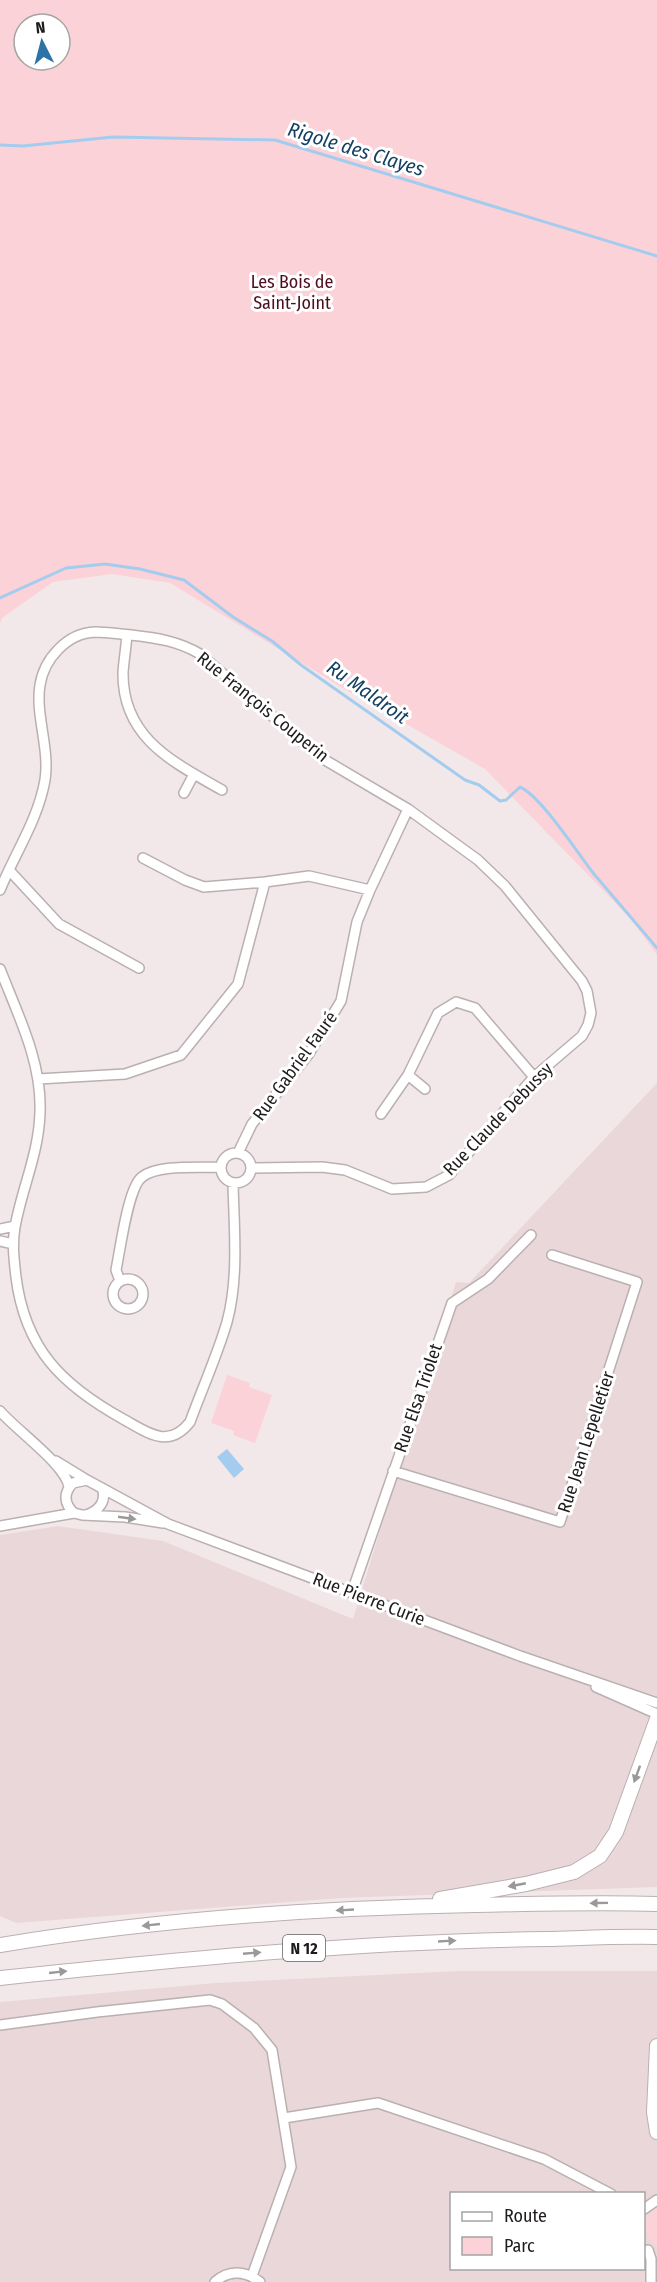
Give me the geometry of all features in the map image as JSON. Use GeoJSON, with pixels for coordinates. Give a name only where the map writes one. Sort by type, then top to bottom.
{"type":"FeatureCollection","features":[{"type":"Feature","properties":{"kind":"highway"},"geometry":{"type":"LineString","coordinates":[[403,1907],[416,1902],[450,1898],[574,1872],[600,1856],[616,1832],[657,1719]]}},
{"type":"Feature","properties":{"kind":"highway","name":"N 12"},"geometry":{"type":"LineString","coordinates":[[0,1945],[76,1933],[258,1914],[403,1907],[657,1904]]}},
{"type":"Feature","properties":{"kind":"highway","name":"N 12"},"geometry":{"type":"LineString","coordinates":[[0,1978],[331,1946],[477,1940],[657,1937]]}},
{"type":"Feature","properties":{"kind":"highway"},"geometry":{"type":"LineString","coordinates":[[609,1938],[657,1944]]}},
{"type":"Feature","properties":{"kind":"highway"},"geometry":{"type":"LineString","coordinates":[[657,2046],[654,2112],[657,2132]]}},
{"type":"Feature","properties":{"kind":"street","name":"Rue François Couperin"},"geometry":{"type":"LineString","coordinates":[[0,890],[36,813],[45,779],[45,751],[39,688],[42,673],[48,660],[65,642],[93,632],[164,639],[183,644],[200,654],[320,757],[408,809]]}},
{"type":"Feature","properties":{"kind":"street"},"geometry":{"type":"LineString","coordinates":[[127,635],[123,674],[128,701],[139,728],[153,746],[172,762],[222,790]]}},
{"type":"Feature","properties":{"kind":"street"},"geometry":{"type":"LineString","coordinates":[[184,793],[194,774]]}},
{"type":"Feature","properties":{"kind":"street","name":"Rue Gabriel Fauré"},"geometry":{"type":"LineString","coordinates":[[238,1153],[252,1124],[308,1054],[341,1001],[357,922],[408,809]]}},
{"type":"Feature","properties":{"kind":"street","name":"Rue Claude Debussy"},"geometry":{"type":"LineString","coordinates":[[251,1168],[322,1167],[345,1170],[392,1189],[426,1187],[449,1175],[534,1077],[582,1036],[588,1025],[591,1013],[587,991],[582,981],[505,886],[478,860],[408,809]]}},
{"type":"Feature","properties":{"kind":"street"},"geometry":{"type":"LineString","coordinates":[[143,858],[185,880],[204,887],[309,876],[370,890]]}},
{"type":"Feature","properties":{"kind":"street"},"geometry":{"type":"LineString","coordinates":[[9,870],[59,924],[139,968]]}},
{"type":"Feature","properties":{"kind":"street"},"geometry":{"type":"LineString","coordinates":[[38,1079],[125,1074],[181,1055],[238,984],[265,882]]}},
{"type":"Feature","properties":{"kind":"street"},"geometry":{"type":"LineString","coordinates":[[0,969],[29,1045],[38,1079],[40,1112],[37,1149],[15,1226],[13,1244],[18,1299],[32,1335],[49,1362],[69,1383],[91,1401],[155,1437],[174,1436],[190,1422],[227,1321],[233,1269],[233,1183]]}},
{"type":"Feature","properties":{"kind":"street"},"geometry":{"type":"LineString","coordinates":[[381,1114],[408,1075],[438,1013],[456,1002],[475,1008],[534,1077]]}},
{"type":"Feature","properties":{"kind":"street"},"geometry":{"type":"LineString","coordinates":[[408,1075],[425,1089]]}},
{"type":"Feature","properties":{"kind":"street"},"geometry":{"type":"LineString","coordinates":[[238,1153],[246,1156],[251,1168],[243,1181],[233,1183],[225,1179],[220,1167],[226,1156],[238,1153]]}},
{"type":"Feature","properties":{"kind":"street"},"geometry":{"type":"LineString","coordinates":[[120,1281],[116,1270],[132,1190],[141,1177],[158,1170],[220,1167]]}},
{"type":"Feature","properties":{"kind":"street"},"geometry":{"type":"LineString","coordinates":[[0,1229],[15,1226]]}},
{"type":"Feature","properties":{"kind":"street","name":"Rue Elsa Triolet"},"geometry":{"type":"LineString","coordinates":[[352,1592],[452,1303],[488,1278],[531,1235]]}},
{"type":"Feature","properties":{"kind":"street"},"geometry":{"type":"LineString","coordinates":[[0,1241],[13,1244]]}},
{"type":"Feature","properties":{"kind":"street","name":"Rue Jean Lepelletier"},"geometry":{"type":"LineString","coordinates":[[393,1471],[560,1522],[637,1282],[552,1255]]}},
{"type":"Feature","properties":{"kind":"street"},"geometry":{"type":"LineString","coordinates":[[0,1412],[68,1479],[66,1502],[54,1516]]}},
{"type":"Feature","properties":{"kind":"street","name":"Rue Pierre Curie"},"geometry":{"type":"LineString","coordinates":[[44,1453],[87,1480],[168,1524],[570,1674],[657,1703]]}},
{"type":"Feature","properties":{"kind":"street"},"geometry":{"type":"LineString","coordinates":[[69,1487],[77,1481],[87,1480]]}},
{"type":"Feature","properties":{"kind":"street"},"geometry":{"type":"LineString","coordinates":[[86,1515],[103,1502],[105,1496],[102,1488]]}},
{"type":"Feature","properties":{"kind":"street"},"geometry":{"type":"LineString","coordinates":[[66,1502],[74,1513]]}},
{"type":"Feature","properties":{"kind":"street","name":"Rue Pierre Curie"},"geometry":{"type":"LineString","coordinates":[[0,1526],[74,1513],[125,1517],[168,1524]]}},
{"type":"Feature","properties":{"kind":"street","name":"Rue Pierre Curie"},"geometry":{"type":"LineString","coordinates":[[570,1674],[657,1714]]}},
{"type":"Feature","properties":{"kind":"street"},"geometry":{"type":"LineString","coordinates":[[0,2025],[210,2000],[222,2004],[254,2028],[272,2050],[291,2167],[256,2279],[235,2273],[226,2275],[215,2282]]}},
{"type":"Feature","properties":{"kind":"street"},"geometry":{"type":"LineString","coordinates":[[284,2118],[378,2103],[544,2159],[609,2192]]}},
{"type":"Feature","properties":{"kind":"street"},"geometry":{"type":"LineString","coordinates":[[650,2250],[651,2282]]}},
{"type":"Feature","properties":{"kind":"street"},"geometry":{"type":"LineString","coordinates":[[651,2282],[657,2273]]}},
{"type":"Feature","properties":{"kind":"shaded area"},"geometry":{"type":"Polygon","coordinates":[[[657,1083],[657,1887],[341,1898],[16,1923],[0,1916],[0,1535],[58,1526],[163,1541],[353,1619],[456,1282],[469,1283],[657,1083]]]}},
{"type":"Feature","properties":{"kind":"shaded area"},"geometry":{"type":"Polygon","coordinates":[[[458,1971],[657,1971],[657,2282],[0,2282],[0,2002],[216,1983],[458,1971]]]}},
{"type":"Feature","properties":{"kind":"green space","name":"Les Bois de Saint-Joint"},"geometry":{"type":"Polygon","coordinates":[[[0,0],[657,0],[657,955],[632,920],[485,769],[341,687],[170,583],[112,574],[53,582],[2,618],[0,624],[0,0]]]}},
{"type":"Feature","properties":{"kind":"green space"},"geometry":{"type":"Polygon","coordinates":[[[227,1375],[250,1383],[249,1387],[272,1395],[255,1443],[233,1435],[234,1431],[211,1423],[227,1375]]]}},
{"type":"Feature","properties":{"kind":"green space"},"geometry":{"type":"Polygon","coordinates":[[[657,2206],[657,2246],[651,2242],[645,2232],[645,2220],[657,2206]]]}},
{"type":"Feature","properties":{"kind":"water"},"geometry":{"type":"Polygon","coordinates":[[[227,1449],[244,1469],[234,1478],[217,1457],[227,1449]]]}},
{"type":"Feature","properties":{"kind":"waterway","name":"Rigole des Clayes"},"geometry":{"type":"LineString","coordinates":[[0,145],[23,146],[113,137],[275,140],[657,256]]}},
{"type":"Feature","properties":{"kind":"waterway","name":"Ru Maldroit"},"geometry":{"type":"LineString","coordinates":[[0,598],[66,568],[105,564],[140,569],[184,580],[465,780],[479,785],[500,801],[506,800],[520,787],[529,793],[559,826],[594,874],[657,948]]}}]}
